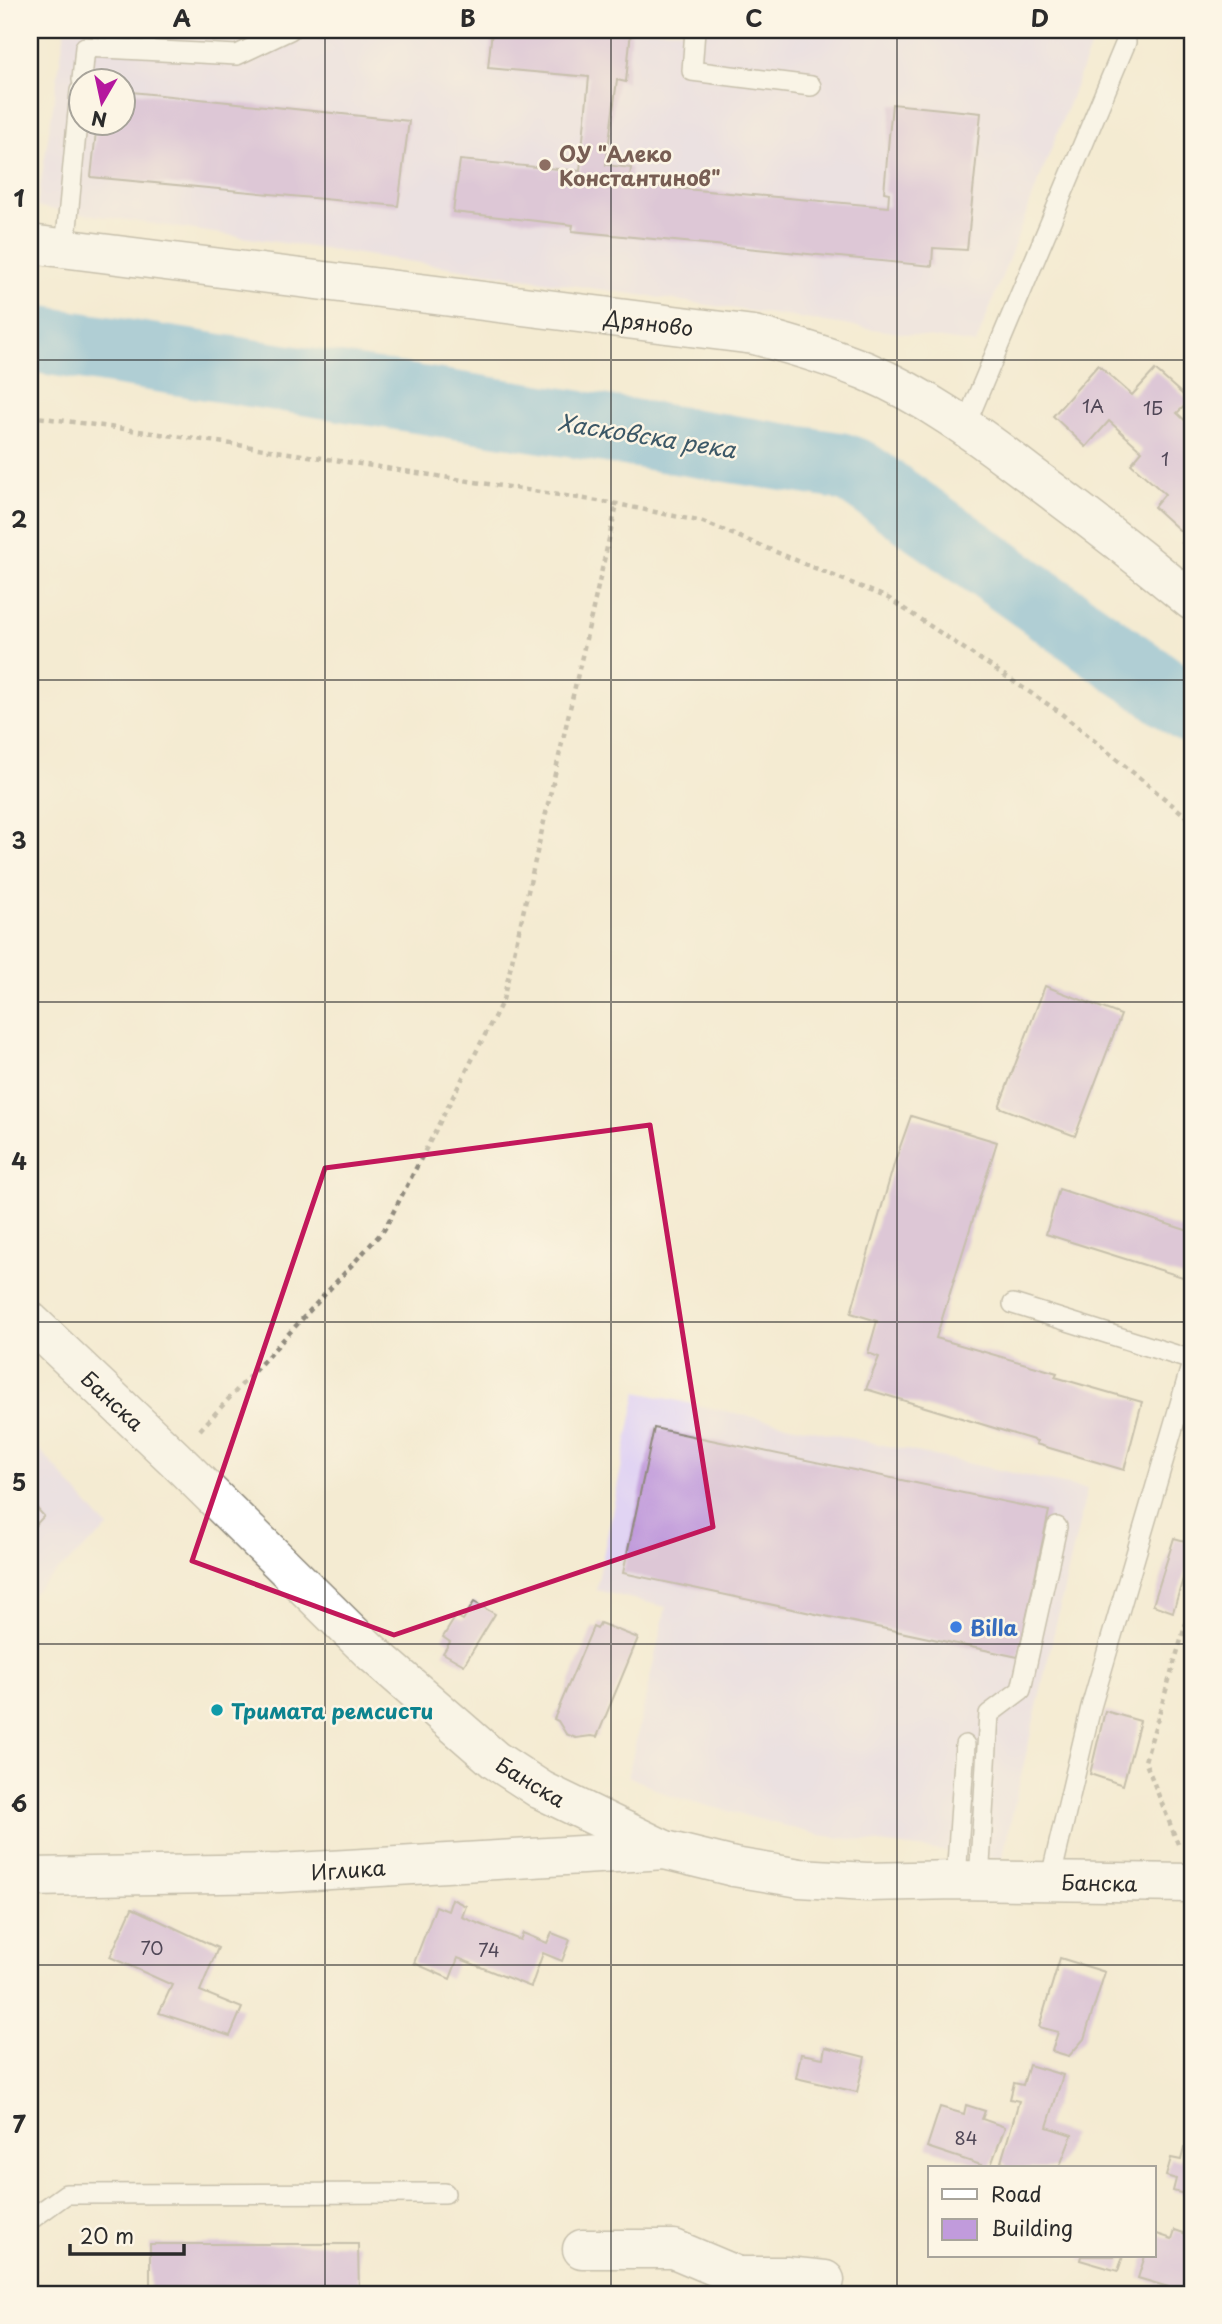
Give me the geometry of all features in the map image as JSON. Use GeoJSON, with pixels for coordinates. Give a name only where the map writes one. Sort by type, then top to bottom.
{"type":"FeatureCollection","features":[{"type":"Feature","properties":{"kind":"street","name":"Дряново"},"geometry":{"type":"LineString","coordinates":[[48,246],[754,335],[813,351],[868,372],[918,397],[965,426],[1119,540],[1192,601]]}},
{"type":"Feature","properties":{"kind":"street","name":"Банска"},"geometry":{"type":"LineString","coordinates":[[30,1321],[370,1651],[495,1760],[541,1790],[665,1850],[734,1867],[800,1878],[867,1882],[1192,1883]]}},
{"type":"Feature","properties":{"kind":"street","name":"Иглика"},"geometry":{"type":"LineString","coordinates":[[30,1877],[280,1873],[665,1850]]}},
{"type":"Feature","properties":{"kind":"street"},"geometry":{"type":"LineString","coordinates":[[582,2249],[674,2249],[738,2285],[786,2276],[825,2280]]}},
{"type":"Feature","properties":{"kind":"lane"},"geometry":{"type":"LineString","coordinates":[[83,66],[85,47],[237,55],[290,30]]}},
{"type":"Feature","properties":{"kind":"lane"},"geometry":{"type":"LineString","coordinates":[[695,30],[692,71],[811,86]]}},
{"type":"Feature","properties":{"kind":"lane"},"geometry":{"type":"LineString","coordinates":[[965,426],[1126,42]]}},
{"type":"Feature","properties":{"kind":"lane"},"geometry":{"type":"LineString","coordinates":[[48,246],[71,136]]}},
{"type":"Feature","properties":{"kind":"lane"},"geometry":{"type":"LineString","coordinates":[[1013,1304],[1192,1362],[1091,1707],[1050,1881]]}},
{"type":"Feature","properties":{"kind":"lane"},"geometry":{"type":"LineString","coordinates":[[967,1881],[989,1714],[1021,1690],[1057,1527]]}},
{"type":"Feature","properties":{"kind":"lane"},"geometry":{"type":"LineString","coordinates":[[965,1745],[967,1881]]}},
{"type":"Feature","properties":{"kind":"lane"},"geometry":{"type":"LineString","coordinates":[[30,2220],[66,2194],[444,2193]]}},
{"type":"Feature","properties":{"kind":"path"},"geometry":{"type":"LineString","coordinates":[[30,416],[225,443],[617,504],[704,522],[888,597],[1058,711],[1192,821]]}},
{"type":"Feature","properties":{"kind":"path"},"geometry":{"type":"LineString","coordinates":[[174,1458],[384,1230],[503,1000],[617,504]]}},
{"type":"Feature","properties":{"kind":"path"},"geometry":{"type":"LineString","coordinates":[[1192,1603],[1145,1761],[1192,1883]]}},
{"type":"Feature","properties":{"kind":"highlighted area"},"geometry":{"type":"Polygon","coordinates":[[[650,1125],[713,1527],[394,1635],[192,1561],[325,1168],[650,1125]]]}},
{"type":"Feature","properties":{"kind":"shaded area","name":"ОУ \"Алеко Константинов\""},"geometry":{"type":"Polygon","coordinates":[[[65,30],[1097,30],[976,344],[37,207],[65,30]]]}},
{"type":"Feature","properties":{"kind":"shaded area"},"geometry":{"type":"Polygon","coordinates":[[[637,1392],[1087,1489],[1002,1859],[819,1835],[670,1796],[628,1776],[666,1607],[596,1590],[637,1392]]]}},
{"type":"Feature","properties":{"kind":"shaded area"},"geometry":{"type":"Polygon","coordinates":[[[30,1438],[108,1528],[30,1595],[30,1438]]]}},
{"type":"Feature","properties":{"kind":"building"},"geometry":{"type":"Polygon","coordinates":[[[492,30],[631,30],[626,82],[617,80],[606,165],[631,168],[629,184],[888,207],[889,193],[884,192],[892,104],[981,113],[967,250],[933,248],[932,266],[572,231],[573,225],[453,212],[460,160],[580,171],[589,77],[488,68],[492,30]]]}},
{"type":"Feature","properties":{"kind":"building"},"geometry":{"type":"Polygon","coordinates":[[[136,92],[409,121],[398,206],[91,177],[95,136],[136,136],[136,92]]]}},
{"type":"Feature","properties":{"kind":"building"},"geometry":{"type":"Polygon","coordinates":[[[1098,365],[1132,395],[1155,370],[1190,401],[1177,413],[1192,427],[1192,552],[1182,543],[1188,538],[1154,507],[1165,494],[1131,464],[1142,451],[1109,421],[1086,447],[1053,416],[1098,365]]]}},
{"type":"Feature","properties":{"kind":"building"},"geometry":{"type":"Polygon","coordinates":[[[1045,986],[1121,1015],[1075,1136],[999,1107],[1045,986]]]}},
{"type":"Feature","properties":{"kind":"building"},"geometry":{"type":"Polygon","coordinates":[[[911,1116],[997,1142],[936,1338],[1057,1373],[1055,1377],[1142,1402],[1124,1470],[866,1389],[879,1357],[868,1353],[877,1321],[851,1313],[895,1161],[911,1116]]]}},
{"type":"Feature","properties":{"kind":"building"},"geometry":{"type":"Polygon","coordinates":[[[1059,1189],[1192,1232],[1192,1280],[1046,1234],[1059,1189]]]}},
{"type":"Feature","properties":{"kind":"building"},"geometry":{"type":"Polygon","coordinates":[[[654,1428],[1049,1511],[1018,1657],[623,1573],[654,1428]]]}},
{"type":"Feature","properties":{"kind":"building"},"geometry":{"type":"Polygon","coordinates":[[[30,1501],[44,1516],[30,1531],[30,1501]]]}},
{"type":"Feature","properties":{"kind":"building"},"geometry":{"type":"Polygon","coordinates":[[[1174,1538],[1192,1543],[1192,1549],[1173,1612],[1153,1605],[1174,1538]]]}},
{"type":"Feature","properties":{"kind":"building"},"geometry":{"type":"Polygon","coordinates":[[[474,1602],[495,1614],[464,1665],[443,1653],[450,1642],[443,1637],[456,1616],[463,1620],[474,1602]]]}},
{"type":"Feature","properties":{"kind":"building"},"geometry":{"type":"Polygon","coordinates":[[[600,1623],[638,1638],[597,1737],[576,1738],[566,1734],[554,1719],[593,1627],[597,1629],[600,1623]]]}},
{"type":"Feature","properties":{"kind":"building"},"geometry":{"type":"Polygon","coordinates":[[[1105,1711],[1140,1721],[1123,1785],[1090,1774],[1105,1711]]]}},
{"type":"Feature","properties":{"kind":"building"},"geometry":{"type":"Polygon","coordinates":[[[452,1899],[466,1906],[462,1917],[520,1940],[523,1933],[547,1943],[552,1933],[570,1940],[562,1961],[543,1953],[531,1987],[458,1958],[450,1979],[414,1963],[436,1906],[448,1911],[452,1899]]]}},
{"type":"Feature","properties":{"kind":"building"},"geometry":{"type":"Polygon","coordinates":[[[132,1908],[218,1948],[200,1991],[242,2008],[230,2036],[159,2013],[172,1985],[110,1957],[132,1908]]]}},
{"type":"Feature","properties":{"kind":"building"},"geometry":{"type":"Polygon","coordinates":[[[1060,1958],[1105,1972],[1084,2039],[1069,2056],[1052,2051],[1058,2032],[1039,2027],[1060,1958]]]}},
{"type":"Feature","properties":{"kind":"building"},"geometry":{"type":"Polygon","coordinates":[[[825,2047],[865,2057],[857,2092],[796,2078],[801,2054],[823,2058],[825,2047]]]}},
{"type":"Feature","properties":{"kind":"building"},"geometry":{"type":"Polygon","coordinates":[[[1029,2065],[1063,2075],[1047,2127],[1072,2135],[1060,2166],[1006,2166],[1001,2162],[1019,2101],[1010,2099],[1014,2083],[1023,2085],[1029,2065]]]}},
{"type":"Feature","properties":{"kind":"building"},"geometry":{"type":"Polygon","coordinates":[[[966,2105],[985,2111],[982,2119],[1005,2127],[991,2166],[927,2147],[940,2107],[964,2114],[966,2105]]]}},
{"type":"Feature","properties":{"kind":"building"},"geometry":{"type":"Polygon","coordinates":[[[1184,2148],[1192,2150],[1192,2196],[1173,2191],[1176,2179],[1166,2176],[1171,2158],[1181,2160],[1184,2148]]]}},
{"type":"Feature","properties":{"kind":"building"},"geometry":{"type":"Polygon","coordinates":[[[1175,2230],[1192,2236],[1192,2294],[1138,2278],[1144,2258],[1156,2258],[1156,2234],[1172,2239],[1175,2230]]]}},
{"type":"Feature","properties":{"kind":"building"},"geometry":{"type":"Polygon","coordinates":[[[150,2244],[358,2244],[359,2294],[150,2294],[150,2244]]]}},
{"type":"Feature","properties":{"kind":"building"},"geometry":{"type":"Polygon","coordinates":[[[1080,2258],[1122,2258],[1118,2271],[1080,2258]]]}},
{"type":"Feature","properties":{"kind":"waterway","name":"Хасковска река"},"geometry":{"type":"LineString","coordinates":[[30,338],[840,466],[856,472],[872,483],[1192,710]]}},
{"type":"Feature","properties":{"kind":"place","name":"ОУ \"Алеко Константинов\""},"geometry":{"type":"Point","coordinates":[545,165]}},
{"type":"Feature","properties":{"kind":"place","name":"Billa"},"geometry":{"type":"Point","coordinates":[956,1627]}},
{"type":"Feature","properties":{"kind":"place","name":"Тримата ремсисти"},"geometry":{"type":"Point","coordinates":[217,1710]}}]}
